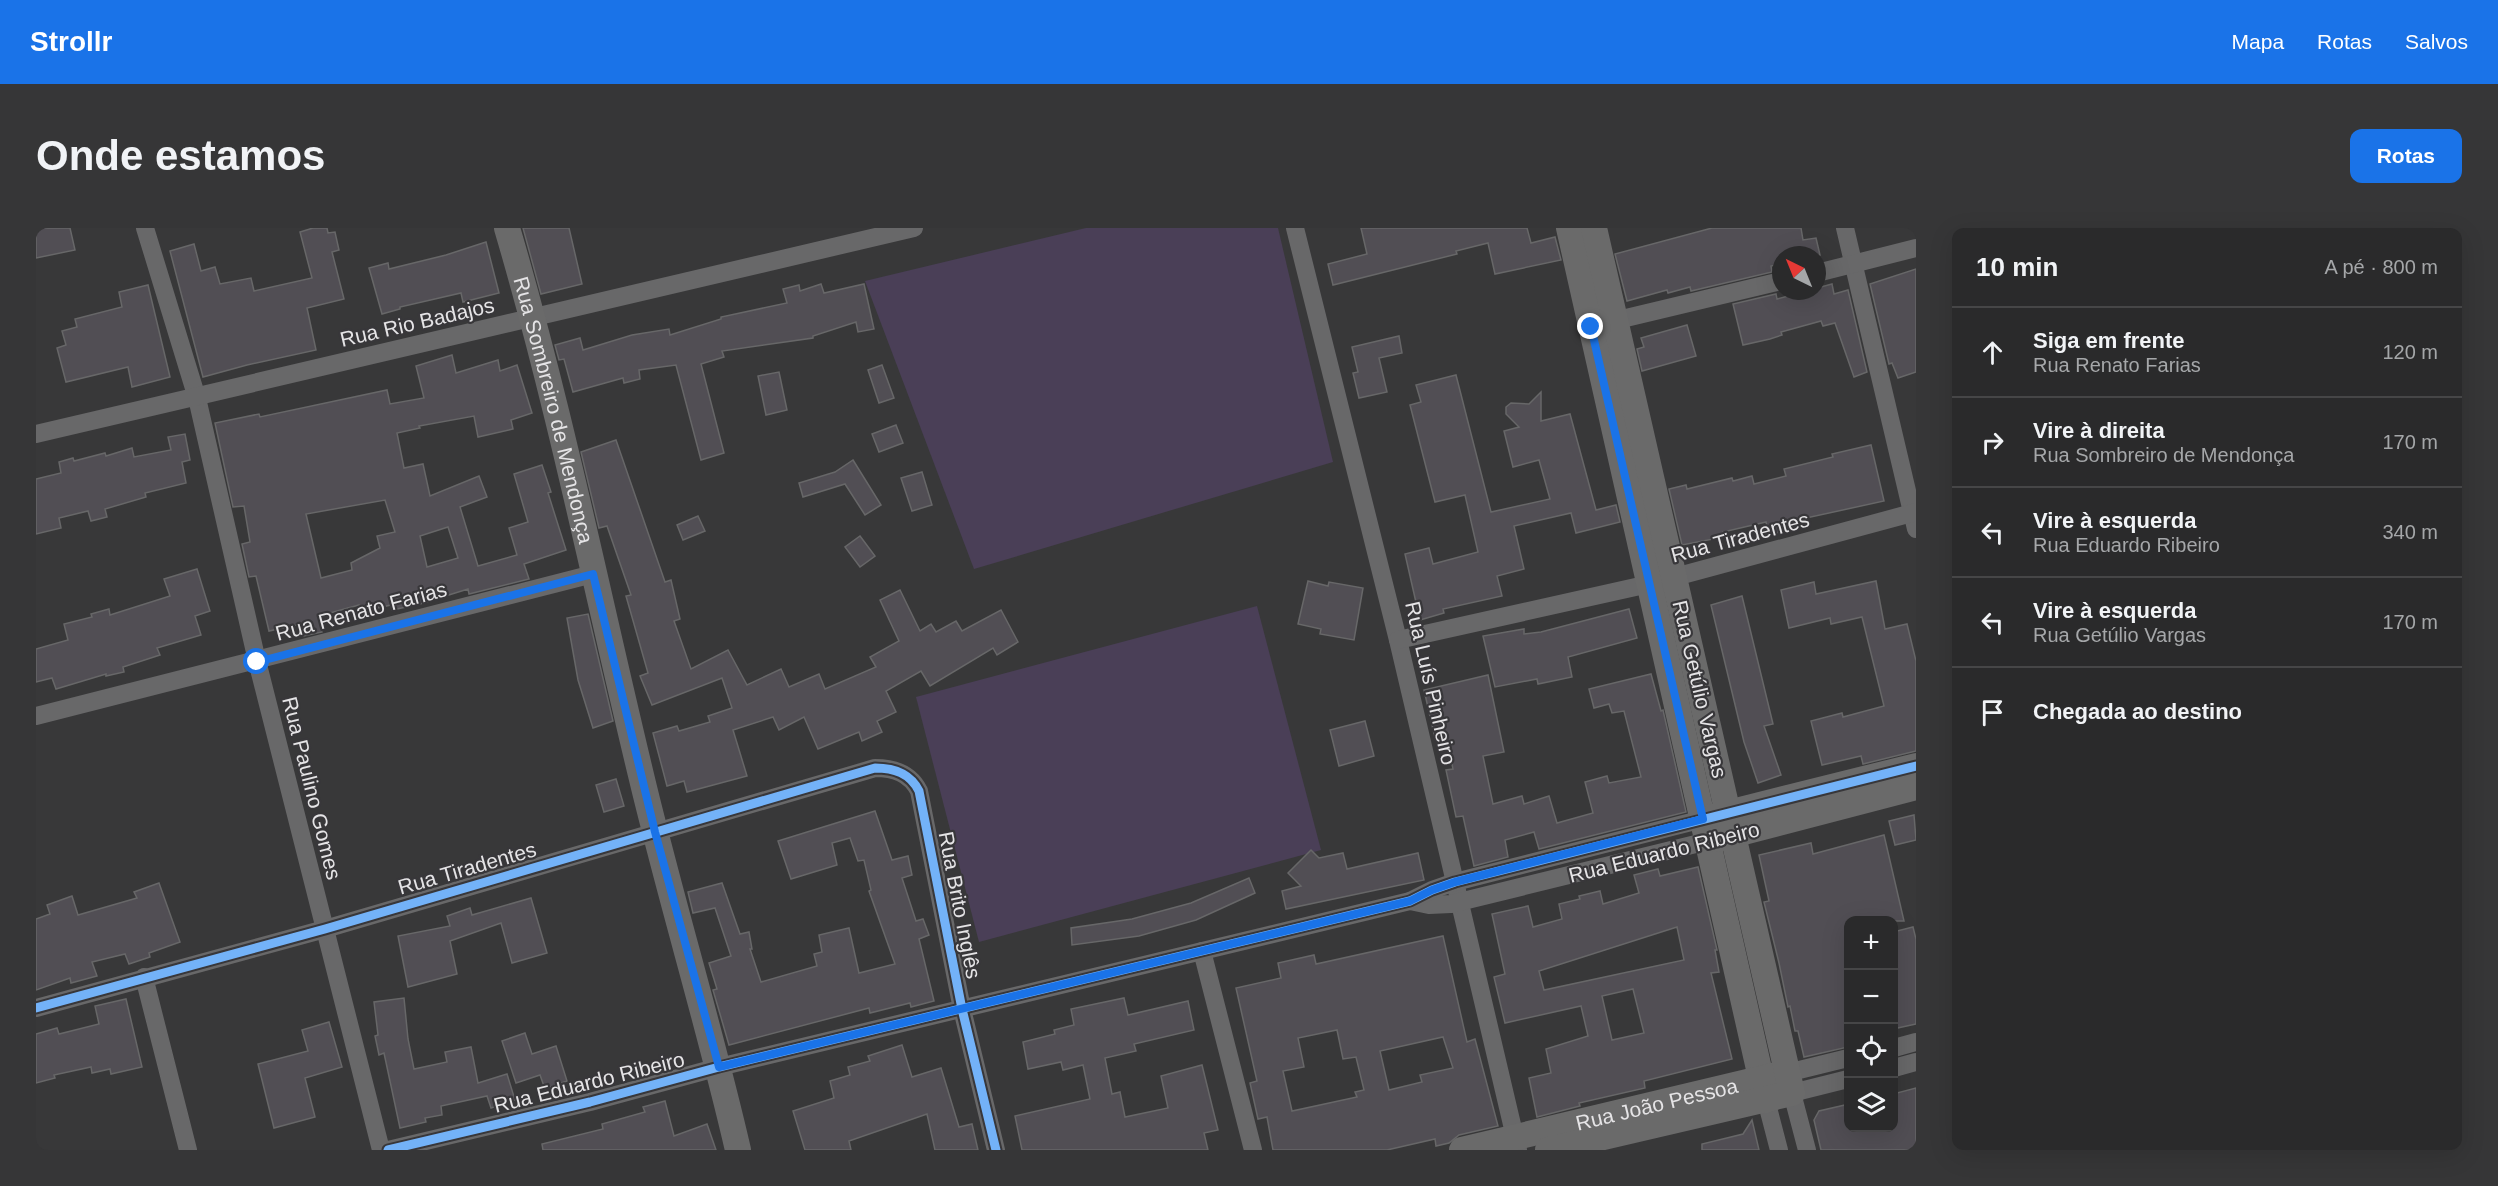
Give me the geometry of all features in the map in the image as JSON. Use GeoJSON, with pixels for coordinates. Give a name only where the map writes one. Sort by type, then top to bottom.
{"type":"FeatureCollection","features":[{"type":"Feature","properties":{"kind":"street","name":"Rua Paulino Gomes"},"geometry":{"type":"LineString","coordinates":[[145,228],[197,398],[257,662],[381,1150]]}},
{"type":"Feature","properties":{"kind":"street","name":"Rua Sombreiro de Mendonça"},"geometry":{"type":"LineString","coordinates":[[507,228],[533,317],[655,832],[719,1067],[738,1150]]}},
{"type":"Feature","properties":{"kind":"street","name":"Rua Rio Badajos"},"geometry":{"type":"LineString","coordinates":[[36,434],[914,228]]}},
{"type":"Feature","properties":{"kind":"street","name":"Rua Luís Pinheiro"},"geometry":{"type":"LineString","coordinates":[[1295,228],[1398,640],[1516,1143]]}},
{"type":"Feature","properties":{"kind":"street","name":"Rua Getúlio Vargas"},"geometry":{"type":"LineString","coordinates":[[1569,228],[1649,585],[1807,1150]]}},
{"type":"Feature","properties":{"kind":"street","name":"Rua Getúlio Vargas"},"geometry":{"type":"LineString","coordinates":[[1594,228],[1675,578],[1764,1089],[1779,1150]]}},
{"type":"Feature","properties":{"kind":"street"},"geometry":{"type":"LineString","coordinates":[[1845,228],[1915,518]]}},
{"type":"Feature","properties":{"kind":"street"},"geometry":{"type":"LineString","coordinates":[[1826,271],[1916,248]]}},
{"type":"Feature","properties":{"kind":"street"},"geometry":{"type":"LineString","coordinates":[[1591,327],[1772,283]]}},
{"type":"Feature","properties":{"kind":"street","name":"Rua Tiradentes"},"geometry":{"type":"LineString","coordinates":[[1398,640],[1649,585],[1915,518]]}},
{"type":"Feature","properties":{"kind":"street","name":"Rua Renato Farias"},"geometry":{"type":"LineString","coordinates":[[36,716],[257,662],[593,574]]}},
{"type":"Feature","properties":{"kind":"street","name":"Rua Eduardo Ribeiro"},"geometry":{"type":"LineString","coordinates":[[1410,901],[1428,905],[1459,902],[1718,828],[1916,766]]}},
{"type":"Feature","properties":{"kind":"street","name":"Rua Tiradentes"},"geometry":{"type":"LineString","coordinates":[[36,1008],[325,929],[875,768],[888,768],[907,776]]}},
{"type":"Feature","properties":{"kind":"street","name":"Rua Brito Inglês"},"geometry":{"type":"LineString","coordinates":[[907,776],[915,782],[922,804],[962,1009],[996,1150]]}},
{"type":"Feature","properties":{"kind":"street","name":"Rua Eduardo Ribeiro"},"geometry":{"type":"LineString","coordinates":[[388,1150],[590,1102],[719,1067],[1410,901],[1455,882],[1916,787]]}},
{"type":"Feature","properties":{"kind":"street"},"geometry":{"type":"LineString","coordinates":[[1202,951],[1253,1150]]}},
{"type":"Feature","properties":{"kind":"street"},"geometry":{"type":"LineString","coordinates":[[144,977],[188,1150]]}},
{"type":"Feature","properties":{"kind":"street"},"geometry":{"type":"LineString","coordinates":[[1898,1047],[1916,1042]]}},
{"type":"Feature","properties":{"kind":"street","name":"Rua João Pessoa"},"geometry":{"type":"LineString","coordinates":[[1462,1150],[1516,1143],[1764,1089],[1789,1083],[1844,1060]]}},
{"type":"Feature","properties":{"kind":"street"},"geometry":{"type":"LineString","coordinates":[[1898,1067],[1916,1062]]}},
{"type":"Feature","properties":{"kind":"street","name":"Rua João Pessoa"},"geometry":{"type":"LineString","coordinates":[[1789,1083],[1844,1079]]}},
{"type":"Feature","properties":{"kind":"street","name":"Rua João Pessoa"},"geometry":{"type":"LineString","coordinates":[[1548,1150],[1764,1089]]}},
{"type":"Feature","properties":{"kind":"shaded area"},"geometry":{"type":"Polygon","coordinates":[[[1086,228],[1278,228],[1333,462],[974,569],[865,281],[1086,228]]]}},
{"type":"Feature","properties":{"kind":"shaded area"},"geometry":{"type":"Polygon","coordinates":[[[1257,606],[1321,850],[979,942],[916,697],[1257,606]]]}},
{"type":"Feature","properties":{"kind":"building"},"geometry":{"type":"Polygon","coordinates":[[[36,228],[70,228],[75,250],[36,258],[36,228]]]}},
{"type":"Feature","properties":{"kind":"building"},"geometry":{"type":"Polygon","coordinates":[[[313,228],[327,228],[328,233],[335,232],[339,250],[332,252],[344,299],[307,308],[316,350],[203,377],[170,251],[194,244],[201,271],[215,267],[220,284],[251,278],[254,291],[312,278],[300,232],[313,228]]]}},
{"type":"Feature","properties":{"kind":"building"},"geometry":{"type":"Polygon","coordinates":[[[523,228],[569,228],[582,284],[541,294],[523,228]]]}},
{"type":"Feature","properties":{"kind":"building"},"geometry":{"type":"Polygon","coordinates":[[[1361,228],[1527,228],[1531,243],[1555,237],[1561,260],[1495,274],[1488,243],[1456,251],[1457,254],[1333,285],[1328,264],[1367,254],[1361,228]]]}},
{"type":"Feature","properties":{"kind":"building"},"geometry":{"type":"Polygon","coordinates":[[[1712,228],[1801,228],[1803,240],[1816,238],[1818,246],[1772,246],[1772,272],[1691,291],[1690,287],[1668,293],[1667,290],[1627,301],[1615,254],[1712,228]]]}},
{"type":"Feature","properties":{"kind":"building"},"geometry":{"type":"Polygon","coordinates":[[[486,242],[499,293],[463,302],[461,293],[400,307],[400,309],[382,314],[369,268],[388,263],[389,269],[486,242]]]}},
{"type":"Feature","properties":{"kind":"building"},"geometry":{"type":"Polygon","coordinates":[[[1916,269],[1916,372],[1898,378],[1892,363],[1889,364],[1870,284],[1916,269]]]}},
{"type":"Feature","properties":{"kind":"building"},"geometry":{"type":"Polygon","coordinates":[[[821,284],[824,293],[864,284],[874,329],[858,332],[856,322],[813,336],[813,338],[722,351],[724,357],[701,364],[724,453],[701,460],[676,365],[639,370],[640,379],[624,383],[623,378],[573,392],[564,359],[559,360],[555,345],[580,338],[583,350],[632,335],[669,329],[670,335],[721,319],[721,317],[787,303],[783,289],[799,285],[800,291],[821,284]]]}},
{"type":"Feature","properties":{"kind":"building"},"geometry":{"type":"Polygon","coordinates":[[[1832,284],[1834,294],[1848,290],[1867,372],[1854,377],[1835,323],[1823,326],[1821,321],[1781,332],[1782,335],[1770,339],[1743,345],[1733,304],[1772,295],[1772,300],[1826,300],[1826,286],[1832,284]]]}},
{"type":"Feature","properties":{"kind":"building"},"geometry":{"type":"Polygon","coordinates":[[[148,285],[170,377],[132,387],[128,367],[66,382],[57,348],[66,345],[62,331],[77,327],[75,319],[122,307],[119,292],[148,285]]]}},
{"type":"Feature","properties":{"kind":"building"},"geometry":{"type":"Polygon","coordinates":[[[1687,325],[1696,356],[1642,371],[1637,349],[1644,347],[1641,338],[1687,325]]]}},
{"type":"Feature","properties":{"kind":"building"},"geometry":{"type":"Polygon","coordinates":[[[1399,336],[1402,353],[1379,358],[1387,392],[1359,398],[1353,373],[1358,372],[1352,347],[1399,336]]]}},
{"type":"Feature","properties":{"kind":"building"},"geometry":{"type":"Polygon","coordinates":[[[452,355],[456,373],[498,360],[500,371],[517,365],[532,413],[511,420],[513,429],[478,437],[474,416],[419,426],[420,428],[397,433],[404,468],[423,464],[430,496],[479,476],[487,497],[460,507],[478,566],[517,555],[509,528],[528,522],[514,474],[542,465],[551,492],[548,493],[566,550],[524,564],[529,579],[469,594],[468,589],[392,610],[391,605],[360,612],[359,605],[319,616],[322,632],[303,636],[301,624],[269,631],[256,576],[249,577],[242,544],[250,542],[244,506],[233,507],[215,423],[259,414],[260,417],[387,390],[390,404],[424,398],[416,366],[452,355]],[[385,500],[306,514],[321,578],[352,570],[351,563],[380,548],[377,536],[395,532],[385,500]],[[448,527],[420,536],[427,567],[458,558],[448,527]]]}},
{"type":"Feature","properties":{"kind":"building"},"geometry":{"type":"Polygon","coordinates":[[[882,365],[894,398],[879,403],[868,370],[882,365]]]}},
{"type":"Feature","properties":{"kind":"building"},"geometry":{"type":"Polygon","coordinates":[[[779,372],[787,410],[766,415],[758,376],[779,372]]]}},
{"type":"Feature","properties":{"kind":"building"},"geometry":{"type":"Polygon","coordinates":[[[1456,375],[1491,512],[1550,499],[1539,460],[1513,467],[1504,431],[1519,427],[1506,414],[1506,407],[1511,403],[1529,404],[1541,392],[1541,421],[1570,414],[1596,510],[1616,505],[1620,522],[1576,533],[1571,513],[1514,526],[1524,569],[1497,576],[1502,596],[1443,609],[1444,613],[1420,620],[1405,554],[1429,548],[1433,564],[1478,552],[1465,495],[1435,502],[1410,405],[1421,402],[1416,385],[1456,375]]]}},
{"type":"Feature","properties":{"kind":"building"},"geometry":{"type":"Polygon","coordinates":[[[896,425],[903,443],[879,452],[872,434],[896,425]]]}},
{"type":"Feature","properties":{"kind":"building"},"geometry":{"type":"Polygon","coordinates":[[[185,434],[190,460],[182,462],[186,483],[145,493],[146,497],[105,509],[107,517],[91,521],[88,511],[59,518],[61,528],[36,534],[36,479],[61,473],[59,462],[73,458],[74,461],[105,453],[106,456],[132,448],[134,457],[171,450],[168,437],[185,434]]]}},
{"type":"Feature","properties":{"kind":"building"},"geometry":{"type":"Polygon","coordinates":[[[616,440],[665,582],[671,580],[680,619],[674,621],[691,669],[728,650],[747,685],[781,669],[789,687],[819,674],[825,689],[876,667],[870,657],[899,641],[880,600],[900,590],[920,631],[931,624],[936,632],[956,621],[962,631],[1001,610],[1018,642],[997,655],[993,648],[930,686],[921,671],[886,691],[896,712],[877,721],[882,732],[862,741],[859,732],[818,749],[804,717],[779,730],[773,717],[733,730],[747,776],[687,792],[684,781],[667,786],[653,733],[677,726],[679,731],[710,722],[708,716],[732,708],[722,678],[652,705],[640,676],[648,673],[626,596],[631,595],[607,526],[599,528],[581,452],[616,440]]]}},
{"type":"Feature","properties":{"kind":"building"},"geometry":{"type":"Polygon","coordinates":[[[1871,445],[1884,501],[1806,518],[1808,524],[1769,535],[1766,522],[1723,532],[1724,537],[1682,545],[1669,489],[1686,485],[1687,489],[1732,478],[1733,481],[1752,476],[1754,484],[1786,476],[1784,469],[1871,445]]]}},
{"type":"Feature","properties":{"kind":"building"},"geometry":{"type":"Polygon","coordinates":[[[853,460],[881,505],[865,515],[845,484],[803,497],[799,483],[835,472],[853,460]]]}},
{"type":"Feature","properties":{"kind":"building"},"geometry":{"type":"Polygon","coordinates":[[[922,472],[932,505],[912,511],[901,478],[922,472]]]}},
{"type":"Feature","properties":{"kind":"building"},"geometry":{"type":"Polygon","coordinates":[[[698,516],[705,531],[683,540],[677,525],[698,516]]]}},
{"type":"Feature","properties":{"kind":"building"},"geometry":{"type":"Polygon","coordinates":[[[860,536],[875,556],[860,567],[845,547],[860,536]]]}},
{"type":"Feature","properties":{"kind":"building"},"geometry":{"type":"Polygon","coordinates":[[[197,569],[210,611],[195,616],[201,635],[157,648],[160,655],[123,667],[124,672],[106,676],[106,674],[56,689],[52,678],[36,682],[36,649],[68,640],[64,624],[92,617],[91,614],[109,609],[110,615],[170,596],[164,579],[197,569]]]}},
{"type":"Feature","properties":{"kind":"building"},"geometry":{"type":"Polygon","coordinates":[[[1308,581],[1328,586],[1329,582],[1363,588],[1354,640],[1320,634],[1321,629],[1298,624],[1308,581]]]}},
{"type":"Feature","properties":{"kind":"building"},"geometry":{"type":"Polygon","coordinates":[[[1876,581],[1885,629],[1907,624],[1916,661],[1916,751],[1863,764],[1861,756],[1822,765],[1811,721],[1842,713],[1843,717],[1884,706],[1862,617],[1831,624],[1830,618],[1789,628],[1781,590],[1814,582],[1816,594],[1876,581]]]}},
{"type":"Feature","properties":{"kind":"building"},"geometry":{"type":"Polygon","coordinates":[[[1742,596],[1773,724],[1764,726],[1781,775],[1758,783],[1744,742],[1711,605],[1742,596]]]}},
{"type":"Feature","properties":{"kind":"building"},"geometry":{"type":"Polygon","coordinates":[[[1629,609],[1637,638],[1568,657],[1572,677],[1538,684],[1537,679],[1495,687],[1483,636],[1524,629],[1524,634],[1541,632],[1629,609]]]}},
{"type":"Feature","properties":{"kind":"building"},"geometry":{"type":"Polygon","coordinates":[[[588,614],[613,721],[593,728],[578,680],[567,618],[588,614]]]}},
{"type":"Feature","properties":{"kind":"building"},"geometry":{"type":"Polygon","coordinates":[[[1651,674],[1661,711],[1663,710],[1686,812],[1539,849],[1534,832],[1505,840],[1508,857],[1474,866],[1463,816],[1456,817],[1446,770],[1453,769],[1446,735],[1435,738],[1424,690],[1488,675],[1504,752],[1483,756],[1493,804],[1522,796],[1524,804],[1549,796],[1557,823],[1593,813],[1585,782],[1607,776],[1609,783],[1641,777],[1624,711],[1612,713],[1609,704],[1594,708],[1589,689],[1651,674]]]}},
{"type":"Feature","properties":{"kind":"building"},"geometry":{"type":"Polygon","coordinates":[[[1365,721],[1374,756],[1339,766],[1330,730],[1365,721]]]}},
{"type":"Feature","properties":{"kind":"building"},"geometry":{"type":"Polygon","coordinates":[[[616,779],[624,806],[604,812],[596,785],[616,779]]]}},
{"type":"Feature","properties":{"kind":"building"},"geometry":{"type":"Polygon","coordinates":[[[875,811],[892,860],[908,856],[912,875],[902,878],[916,921],[923,919],[929,935],[919,939],[934,1001],[911,1007],[910,1003],[870,1013],[869,1008],[729,1045],[713,990],[717,989],[709,963],[731,956],[715,908],[693,913],[688,892],[722,883],[740,934],[749,932],[752,949],[750,949],[761,982],[817,966],[814,954],[822,952],[819,935],[849,928],[859,973],[895,964],[869,891],[871,890],[864,860],[858,861],[850,838],[832,843],[837,865],[791,879],[778,841],[875,811]]]}},
{"type":"Feature","properties":{"kind":"building"},"geometry":{"type":"Polygon","coordinates":[[[1914,815],[1916,840],[1895,845],[1889,821],[1914,815]]]}},
{"type":"Feature","properties":{"kind":"building"},"geometry":{"type":"Polygon","coordinates":[[[1884,835],[1904,921],[1898,921],[1898,916],[1844,916],[1844,1048],[1804,1057],[1790,1006],[1788,1007],[1764,902],[1769,901],[1759,855],[1811,843],[1813,854],[1884,835]]]}},
{"type":"Feature","properties":{"kind":"building"},"geometry":{"type":"Polygon","coordinates":[[[1311,850],[1319,858],[1343,853],[1347,869],[1418,853],[1424,880],[1286,909],[1282,891],[1301,886],[1288,873],[1311,850]]]}},
{"type":"Feature","properties":{"kind":"building"},"geometry":{"type":"Polygon","coordinates":[[[1698,867],[1717,950],[1715,950],[1719,972],[1711,973],[1732,1059],[1644,1081],[1645,1088],[1579,1103],[1580,1106],[1537,1117],[1529,1078],[1551,1073],[1546,1049],[1588,1036],[1581,1006],[1505,1023],[1494,977],[1505,974],[1492,914],[1528,906],[1533,927],[1562,919],[1559,904],[1600,891],[1603,904],[1639,893],[1634,875],[1658,869],[1660,876],[1698,867]],[[1677,927],[1539,971],[1544,990],[1684,960],[1677,927]],[[1633,989],[1602,996],[1612,1040],[1644,1033],[1633,989]]]}},
{"type":"Feature","properties":{"kind":"building"},"geometry":{"type":"Polygon","coordinates":[[[1249,878],[1255,893],[1196,920],[1139,936],[1072,945],[1071,928],[1132,919],[1191,903],[1249,878]]]}},
{"type":"Feature","properties":{"kind":"building"},"geometry":{"type":"Polygon","coordinates":[[[159,883],[180,942],[149,953],[150,957],[129,964],[125,954],[92,962],[97,976],[71,983],[70,978],[36,990],[36,919],[50,914],[47,905],[72,896],[78,915],[137,898],[134,892],[159,883]]]}},
{"type":"Feature","properties":{"kind":"building"},"geometry":{"type":"Polygon","coordinates":[[[531,898],[547,953],[512,963],[501,923],[450,941],[457,974],[408,987],[398,936],[450,926],[447,916],[470,908],[472,915],[531,898]]]}},
{"type":"Feature","properties":{"kind":"building"},"geometry":{"type":"Polygon","coordinates":[[[1913,927],[1916,939],[1916,1024],[1898,1028],[1898,970],[1898,931],[1913,927]]]}},
{"type":"Feature","properties":{"kind":"building"},"geometry":{"type":"Polygon","coordinates":[[[1443,936],[1467,1042],[1475,1039],[1498,1126],[1459,1135],[1449,1143],[1436,1146],[1435,1139],[1387,1150],[1273,1150],[1267,1117],[1258,1119],[1250,1083],[1257,1081],[1236,988],[1281,978],[1278,963],[1314,955],[1316,964],[1443,936]],[[1337,1030],[1298,1038],[1304,1067],[1283,1071],[1292,1111],[1357,1097],[1355,1092],[1364,1090],[1356,1057],[1343,1059],[1337,1030]],[[1443,1037],[1380,1051],[1389,1090],[1422,1082],[1420,1075],[1453,1068],[1443,1037]]]}},
{"type":"Feature","properties":{"kind":"building"},"geometry":{"type":"Polygon","coordinates":[[[404,998],[414,1069],[447,1062],[445,1052],[471,1047],[478,1083],[507,1074],[515,1100],[491,1108],[487,1096],[441,1106],[442,1115],[425,1118],[426,1122],[400,1128],[384,1053],[379,1055],[375,1036],[378,1035],[374,1002],[404,998]]]}},
{"type":"Feature","properties":{"kind":"building"},"geometry":{"type":"Polygon","coordinates":[[[1124,998],[1128,1015],[1188,1001],[1194,1030],[1134,1044],[1136,1051],[1105,1058],[1112,1094],[1120,1092],[1125,1117],[1168,1108],[1161,1076],[1202,1065],[1218,1130],[1204,1133],[1208,1150],[1022,1150],[1015,1116],[1090,1099],[1083,1065],[1063,1070],[1061,1062],[1028,1069],[1023,1042],[1055,1034],[1054,1030],[1074,1025],[1071,1009],[1124,998]]]}},
{"type":"Feature","properties":{"kind":"building"},"geometry":{"type":"Polygon","coordinates":[[[126,999],[142,1067],[111,1074],[110,1069],[92,1073],[91,1067],[54,1075],[55,1078],[36,1083],[36,1034],[57,1028],[59,1034],[99,1024],[95,1006],[126,999]]]}},
{"type":"Feature","properties":{"kind":"building"},"geometry":{"type":"Polygon","coordinates":[[[329,1022],[342,1067],[305,1078],[315,1117],[274,1128],[258,1064],[308,1051],[302,1030],[329,1022]]]}},
{"type":"Feature","properties":{"kind":"building"},"geometry":{"type":"Polygon","coordinates":[[[525,1033],[532,1054],[556,1046],[567,1081],[545,1089],[540,1075],[516,1083],[502,1041],[525,1033]]]}},
{"type":"Feature","properties":{"kind":"building"},"geometry":{"type":"Polygon","coordinates":[[[902,1045],[912,1077],[941,1068],[959,1127],[972,1124],[978,1150],[935,1150],[927,1114],[849,1141],[851,1150],[805,1150],[793,1111],[834,1098],[830,1081],[850,1075],[848,1067],[870,1061],[868,1056],[902,1045]]]}},
{"type":"Feature","properties":{"kind":"building"},"geometry":{"type":"Polygon","coordinates":[[[1916,1088],[1916,1150],[1821,1150],[1814,1120],[1819,1111],[1844,1105],[1844,1132],[1898,1132],[1898,1093],[1916,1088]]]}},
{"type":"Feature","properties":{"kind":"building"},"geometry":{"type":"Polygon","coordinates":[[[665,1101],[674,1136],[707,1124],[716,1150],[543,1150],[542,1144],[603,1129],[602,1124],[645,1112],[643,1107],[665,1101]]]}},
{"type":"Feature","properties":{"kind":"building"},"geometry":{"type":"Polygon","coordinates":[[[1752,1120],[1759,1150],[1702,1150],[1702,1144],[1743,1134],[1752,1120]]]}},
{"type":"Feature","properties":{"kind":"cycle path"},"geometry":{"type":"LineString","coordinates":[[388,1150],[590,1102],[719,1067],[1410,901],[1455,882],[1916,766]]}},
{"type":"Feature","properties":{"kind":"cycle path"},"geometry":{"type":"LineString","coordinates":[[36,1008],[325,929],[875,768],[889,769],[906,776],[919,791],[962,1009],[996,1150]]}},
{"type":"Feature","properties":{"kind":"route"},"geometry":{"type":"LineString","coordinates":[[257,662],[593,574],[655,832],[719,1067],[1410,901],[1455,882],[1703,819],[1591,327]]}}]}
